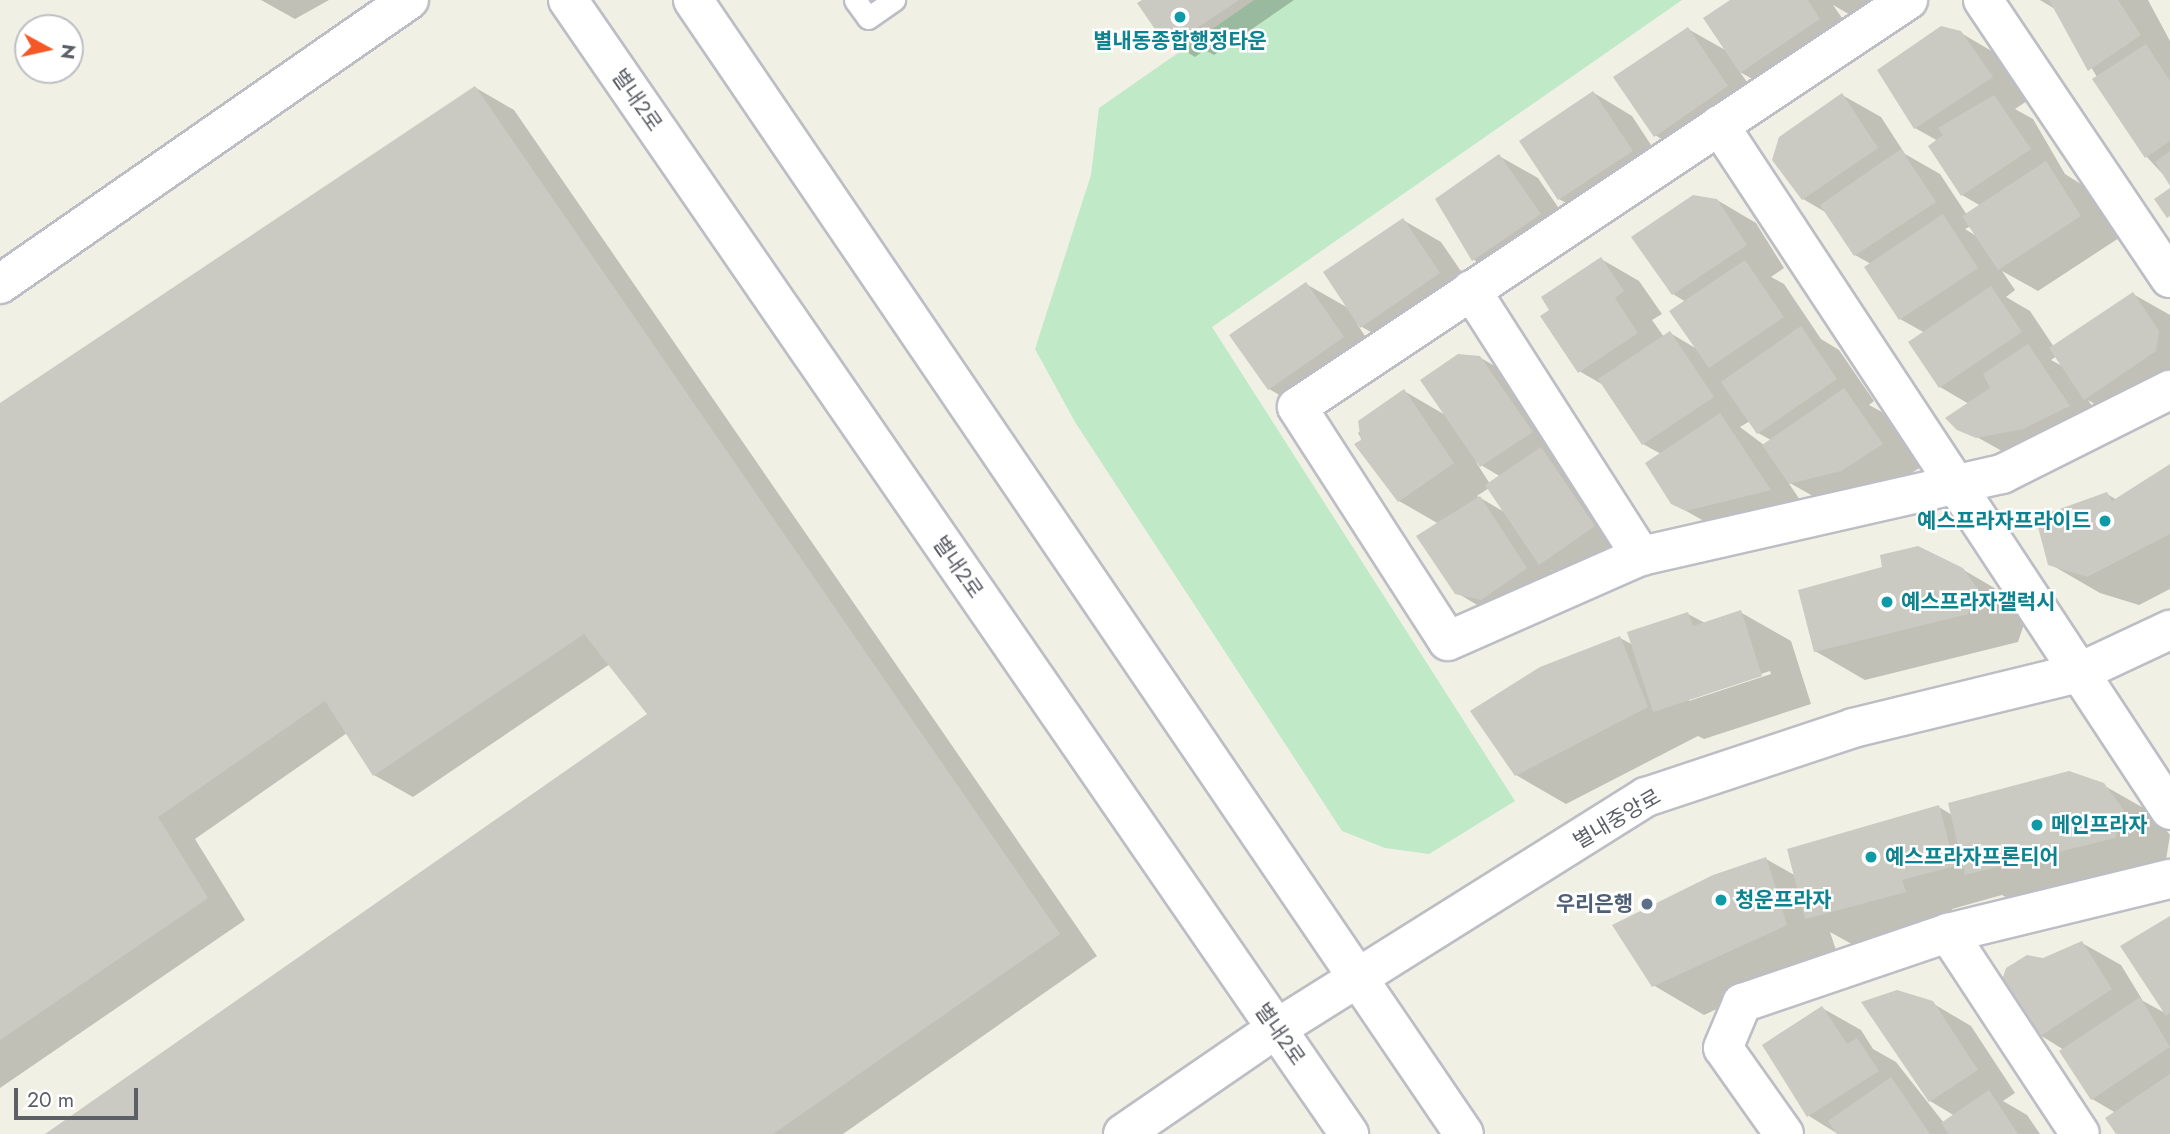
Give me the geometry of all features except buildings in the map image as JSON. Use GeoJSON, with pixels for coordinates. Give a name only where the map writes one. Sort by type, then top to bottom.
{"type":"FeatureCollection","features":[{"type":"Feature","properties":{"kind":"street"},"geometry":{"type":"LineString","coordinates":[[0,284],[409,0]]}},
{"type":"Feature","properties":{"kind":"street","name":"별내2로"},"geometry":{"type":"LineString","coordinates":[[568,0],[1349,1134]]}},
{"type":"Feature","properties":{"kind":"street"},"geometry":{"type":"LineString","coordinates":[[693,0],[1363,978],[1464,1134]]}},
{"type":"Feature","properties":{"kind":"street"},"geometry":{"type":"LineString","coordinates":[[1908,0],[1297,407],[1447,641],[1641,556],[1953,489],[2002,474],[2170,390]]}},
{"type":"Feature","properties":{"kind":"street"},"geometry":{"type":"LineString","coordinates":[[1983,0],[2170,278]]}},
{"type":"Feature","properties":{"kind":"street"},"geometry":{"type":"LineString","coordinates":[[1719,125],[1953,489],[2170,810]]}},
{"type":"Feature","properties":{"kind":"street"},"geometry":{"type":"LineString","coordinates":[[1471,290],[1641,556]]}},
{"type":"Feature","properties":{"kind":"street","name":"별내중앙로"},"geometry":{"type":"LineString","coordinates":[[1123,1134],[1276,1029],[1363,978],[1646,797],[1853,727],[2078,673],[2170,631]]}},
{"type":"Feature","properties":{"kind":"street"},"geometry":{"type":"LineString","coordinates":[[1784,1134],[1723,1048],[1742,1003],[1948,933],[2170,880]]}},
{"type":"Feature","properties":{"kind":"street"},"geometry":{"type":"LineString","coordinates":[[1948,933],[2080,1134]]}},
{"type":"Feature","properties":{"kind":"lane"},"geometry":{"type":"LineString","coordinates":[[855,0],[868,18],[894,0]]}},
{"type":"Feature","properties":{"kind":"green space"},"geometry":{"type":"Polygon","coordinates":[[[1254,0],[1682,0],[1212,327],[1515,801],[1429,854],[1385,848],[1342,831],[1075,422],[1035,349],[1091,175],[1099,108],[1254,0]]]}},
{"type":"Feature","properties":{"kind":"place","name":"별내동종합행정타운"},"geometry":{"type":"Point","coordinates":[1180,17]}},
{"type":"Feature","properties":{"kind":"place","name":"예스프라자프라이드"},"geometry":{"type":"Point","coordinates":[2105,521]}},
{"type":"Feature","properties":{"kind":"place","name":"예스프라자갤럭시"},"geometry":{"type":"Point","coordinates":[1887,602]}},
{"type":"Feature","properties":{"kind":"place","name":"메인프라자"},"geometry":{"type":"Point","coordinates":[2037,825]}},
{"type":"Feature","properties":{"kind":"place","name":"예스프라자프론티어"},"geometry":{"type":"Point","coordinates":[1871,857]}},
{"type":"Feature","properties":{"kind":"place","name":"청운프라자"},"geometry":{"type":"Point","coordinates":[1721,900]}},
{"type":"Feature","properties":{"kind":"place","name":"우리은행"},"geometry":{"type":"Point","coordinates":[1647,904]}}]}
